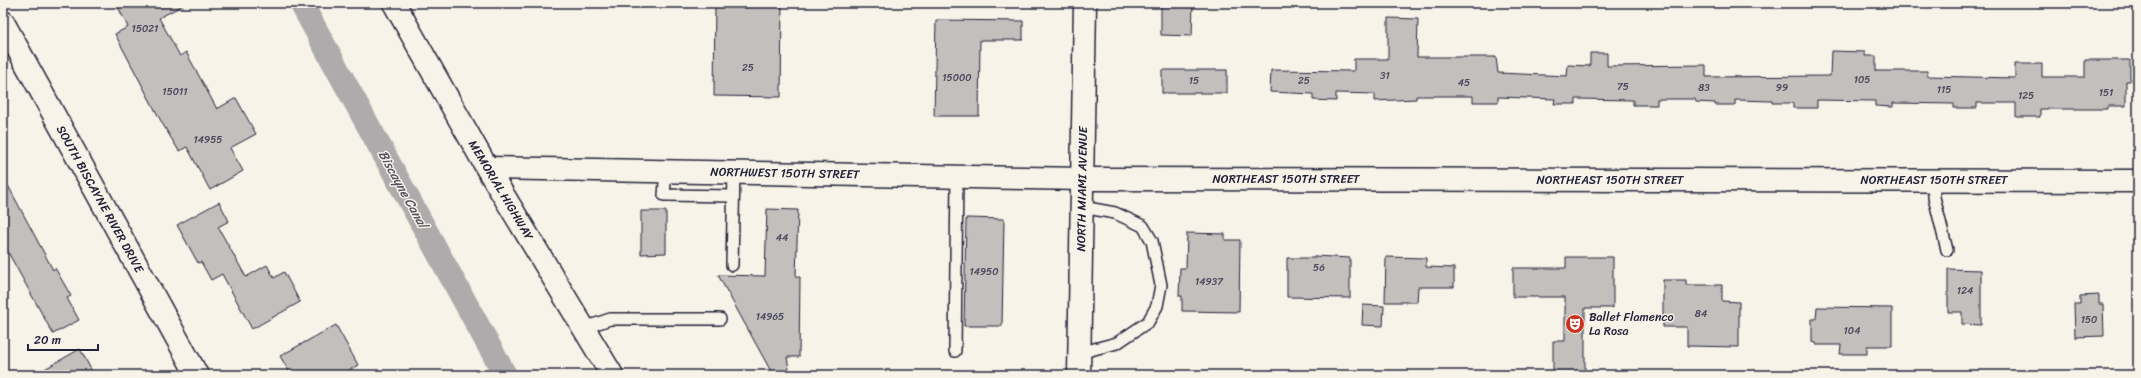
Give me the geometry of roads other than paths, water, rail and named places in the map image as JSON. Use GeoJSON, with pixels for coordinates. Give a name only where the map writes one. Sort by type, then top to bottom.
{"type":"FeatureCollection","features":[{"type":"Feature","properties":{"kind":"street","name":"MEMORIAL HIGHWAY"},"geometry":{"type":"LineString","coordinates":[[394,3],[487,168],[612,375]]}},
{"type":"Feature","properties":{"kind":"street","name":"NORTH MIAMI AVENUE"},"geometry":{"type":"LineString","coordinates":[[1079,375],[1085,3]]}},
{"type":"Feature","properties":{"kind":"street","name":"SOUTH BISCAYNE RIVER DRIVE"},"geometry":{"type":"LineString","coordinates":[[3,22],[197,375]]}},
{"type":"Feature","properties":{"kind":"street","name":"NORTHWEST 150TH STREET"},"geometry":{"type":"LineString","coordinates":[[487,168],[1083,179]]}},
{"type":"Feature","properties":{"kind":"street","name":"NORTHEAST 150TH STREET"},"geometry":{"type":"LineString","coordinates":[[1083,179],[2138,181]]}},
{"type":"Feature","properties":{"kind":"lane"},"geometry":{"type":"LineString","coordinates":[[666,171],[664,195],[733,196]]}},
{"type":"Feature","properties":{"kind":"lane"},"geometry":{"type":"LineString","coordinates":[[732,265],[734,172]]}},
{"type":"Feature","properties":{"kind":"lane"},"geometry":{"type":"LineString","coordinates":[[955,351],[957,176]]}},
{"type":"Feature","properties":{"kind":"lane"},"geometry":{"type":"LineString","coordinates":[[1933,180],[1934,197],[1947,250]]}},
{"type":"Feature","properties":{"kind":"lane"},"geometry":{"type":"LineString","coordinates":[[1079,353],[1117,343],[1148,322],[1157,306],[1161,285],[1152,240],[1143,226],[1116,213],[1082,207]]}},
{"type":"Feature","properties":{"kind":"lane"},"geometry":{"type":"LineString","coordinates":[[584,328],[610,319],[720,319]]}},
{"type":"Feature","properties":{"kind":"waterway","name":"Biscayne Canal"},"geometry":{"type":"LineString","coordinates":[[301,3],[505,375]]}},
{"type":"Feature","properties":{"kind":"place","name":"Ballet Flamenco La Rosa"},"geometry":{"type":"Point","coordinates":[1575,324]}}]}
